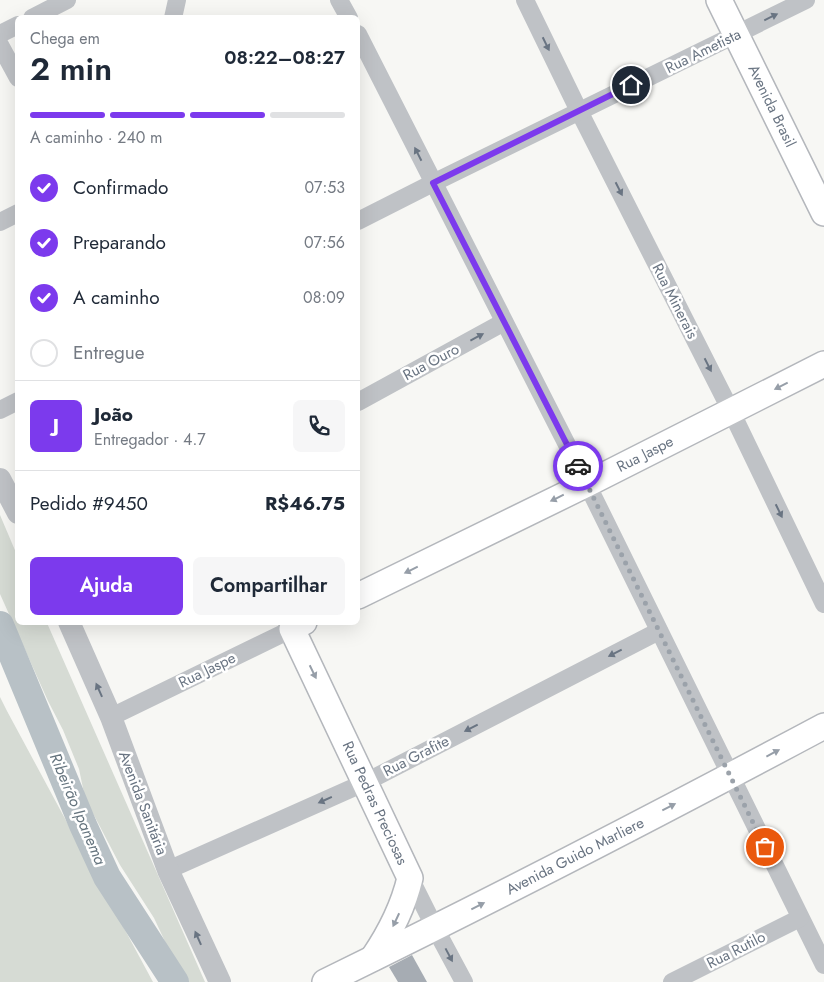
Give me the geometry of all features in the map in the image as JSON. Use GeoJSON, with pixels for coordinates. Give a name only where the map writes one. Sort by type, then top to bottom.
{"type":"FeatureCollection","features":[{"type":"Feature","properties":{"kind":"main road","name":"Avenida Brasil"},"geometry":{"type":"LineString","coordinates":[[719,0],[824,213]]}},
{"type":"Feature","properties":{"kind":"main road","name":"Rua Jaspe"},"geometry":{"type":"LineString","coordinates":[[360,595],[587,484],[824,364]]}},
{"type":"Feature","properties":{"kind":"main road","name":"Rua Pedras Preciosas"},"geometry":{"type":"LineString","coordinates":[[295,625],[410,878]]}},
{"type":"Feature","properties":{"kind":"main road","name":"Avenida Guido Marliere"},"geometry":{"type":"LineString","coordinates":[[324,982],[434,928],[824,726]]}},
{"type":"Feature","properties":{"kind":"main road"},"geometry":{"type":"LineString","coordinates":[[373,958],[388,937],[396,921],[406,897],[410,878]]}},
{"type":"Feature","properties":{"kind":"street"},"geometry":{"type":"LineString","coordinates":[[38,15],[67,0]]}},
{"type":"Feature","properties":{"kind":"street"},"geometry":{"type":"LineString","coordinates":[[174,15],[176,0]]}},
{"type":"Feature","properties":{"kind":"street"},"geometry":{"type":"LineString","coordinates":[[339,0],[347,15]]}},
{"type":"Feature","properties":{"kind":"street","name":"Rua Minerais"},"geometry":{"type":"LineString","coordinates":[[525,0],[731,411],[824,604]]}},
{"type":"Feature","properties":{"kind":"street","name":"Rua Ametista"},"geometry":{"type":"LineString","coordinates":[[360,220],[806,0]]}},
{"type":"Feature","properties":{"kind":"street"},"geometry":{"type":"LineString","coordinates":[[0,34],[15,26]]}},
{"type":"Feature","properties":{"kind":"street"},"geometry":{"type":"LineString","coordinates":[[360,42],[587,484],[824,965]]}},
{"type":"Feature","properties":{"kind":"street"},"geometry":{"type":"LineString","coordinates":[[0,45],[15,72]]}},
{"type":"Feature","properties":{"kind":"street"},"geometry":{"type":"LineString","coordinates":[[0,222],[15,214]]}},
{"type":"Feature","properties":{"kind":"street","name":"Rua Ouro"},"geometry":{"type":"LineString","coordinates":[[360,401],[504,322]]}},
{"type":"Feature","properties":{"kind":"street"},"geometry":{"type":"LineString","coordinates":[[0,410],[15,402]]}},
{"type":"Feature","properties":{"kind":"street"},"geometry":{"type":"LineString","coordinates":[[0,479],[15,507]]}},
{"type":"Feature","properties":{"kind":"street","name":"Avenida Sanitária"},"geometry":{"type":"LineString","coordinates":[[70,625],[111,717],[168,870],[220,982]]}},
{"type":"Feature","properties":{"kind":"street","name":"Rua Jaspe"},"geometry":{"type":"LineString","coordinates":[[111,717],[293,625]]}},
{"type":"Feature","properties":{"kind":"street","name":"Rua Grafite"},"geometry":{"type":"LineString","coordinates":[[168,870],[366,782],[658,631]]}},
{"type":"Feature","properties":{"kind":"street","name":"Rua Pedras Preciosas"},"geometry":{"type":"LineString","coordinates":[[410,878],[434,928],[464,982]]}},
{"type":"Feature","properties":{"kind":"street","name":"Rua Rutilo"},"geometry":{"type":"LineString","coordinates":[[672,982],[800,918]]}},
{"type":"Feature","properties":{"kind":"shaded area"},"geometry":{"type":"Polygon","coordinates":[[[0,515],[15,550],[15,625],[48,625],[205,982],[184,982],[154,918],[120,865],[85,798],[79,769],[63,730],[0,594],[0,515]]]}},
{"type":"Feature","properties":{"kind":"shaded area"},"geometry":{"type":"Polygon","coordinates":[[[0,697],[7,711],[153,982],[0,982],[0,697]]]}},
{"type":"Feature","properties":{"kind":"building"},"geometry":{"type":"Polygon","coordinates":[[[412,955],[427,982],[398,982],[389,967],[412,955]]]}},
{"type":"Feature","properties":{"kind":"waterway","name":"Ribeirão Ipanema"},"geometry":{"type":"LineString","coordinates":[[0,625],[83,825],[107,877],[175,982]]}},
{"type":"Feature","properties":{"kind":"way so far"},"geometry":{"type":"LineString","coordinates":[[578,466],[765,847]]}},
{"type":"Feature","properties":{"kind":"route"},"geometry":{"type":"LineString","coordinates":[[578,466],[433,183],[631,85]]}}]}
